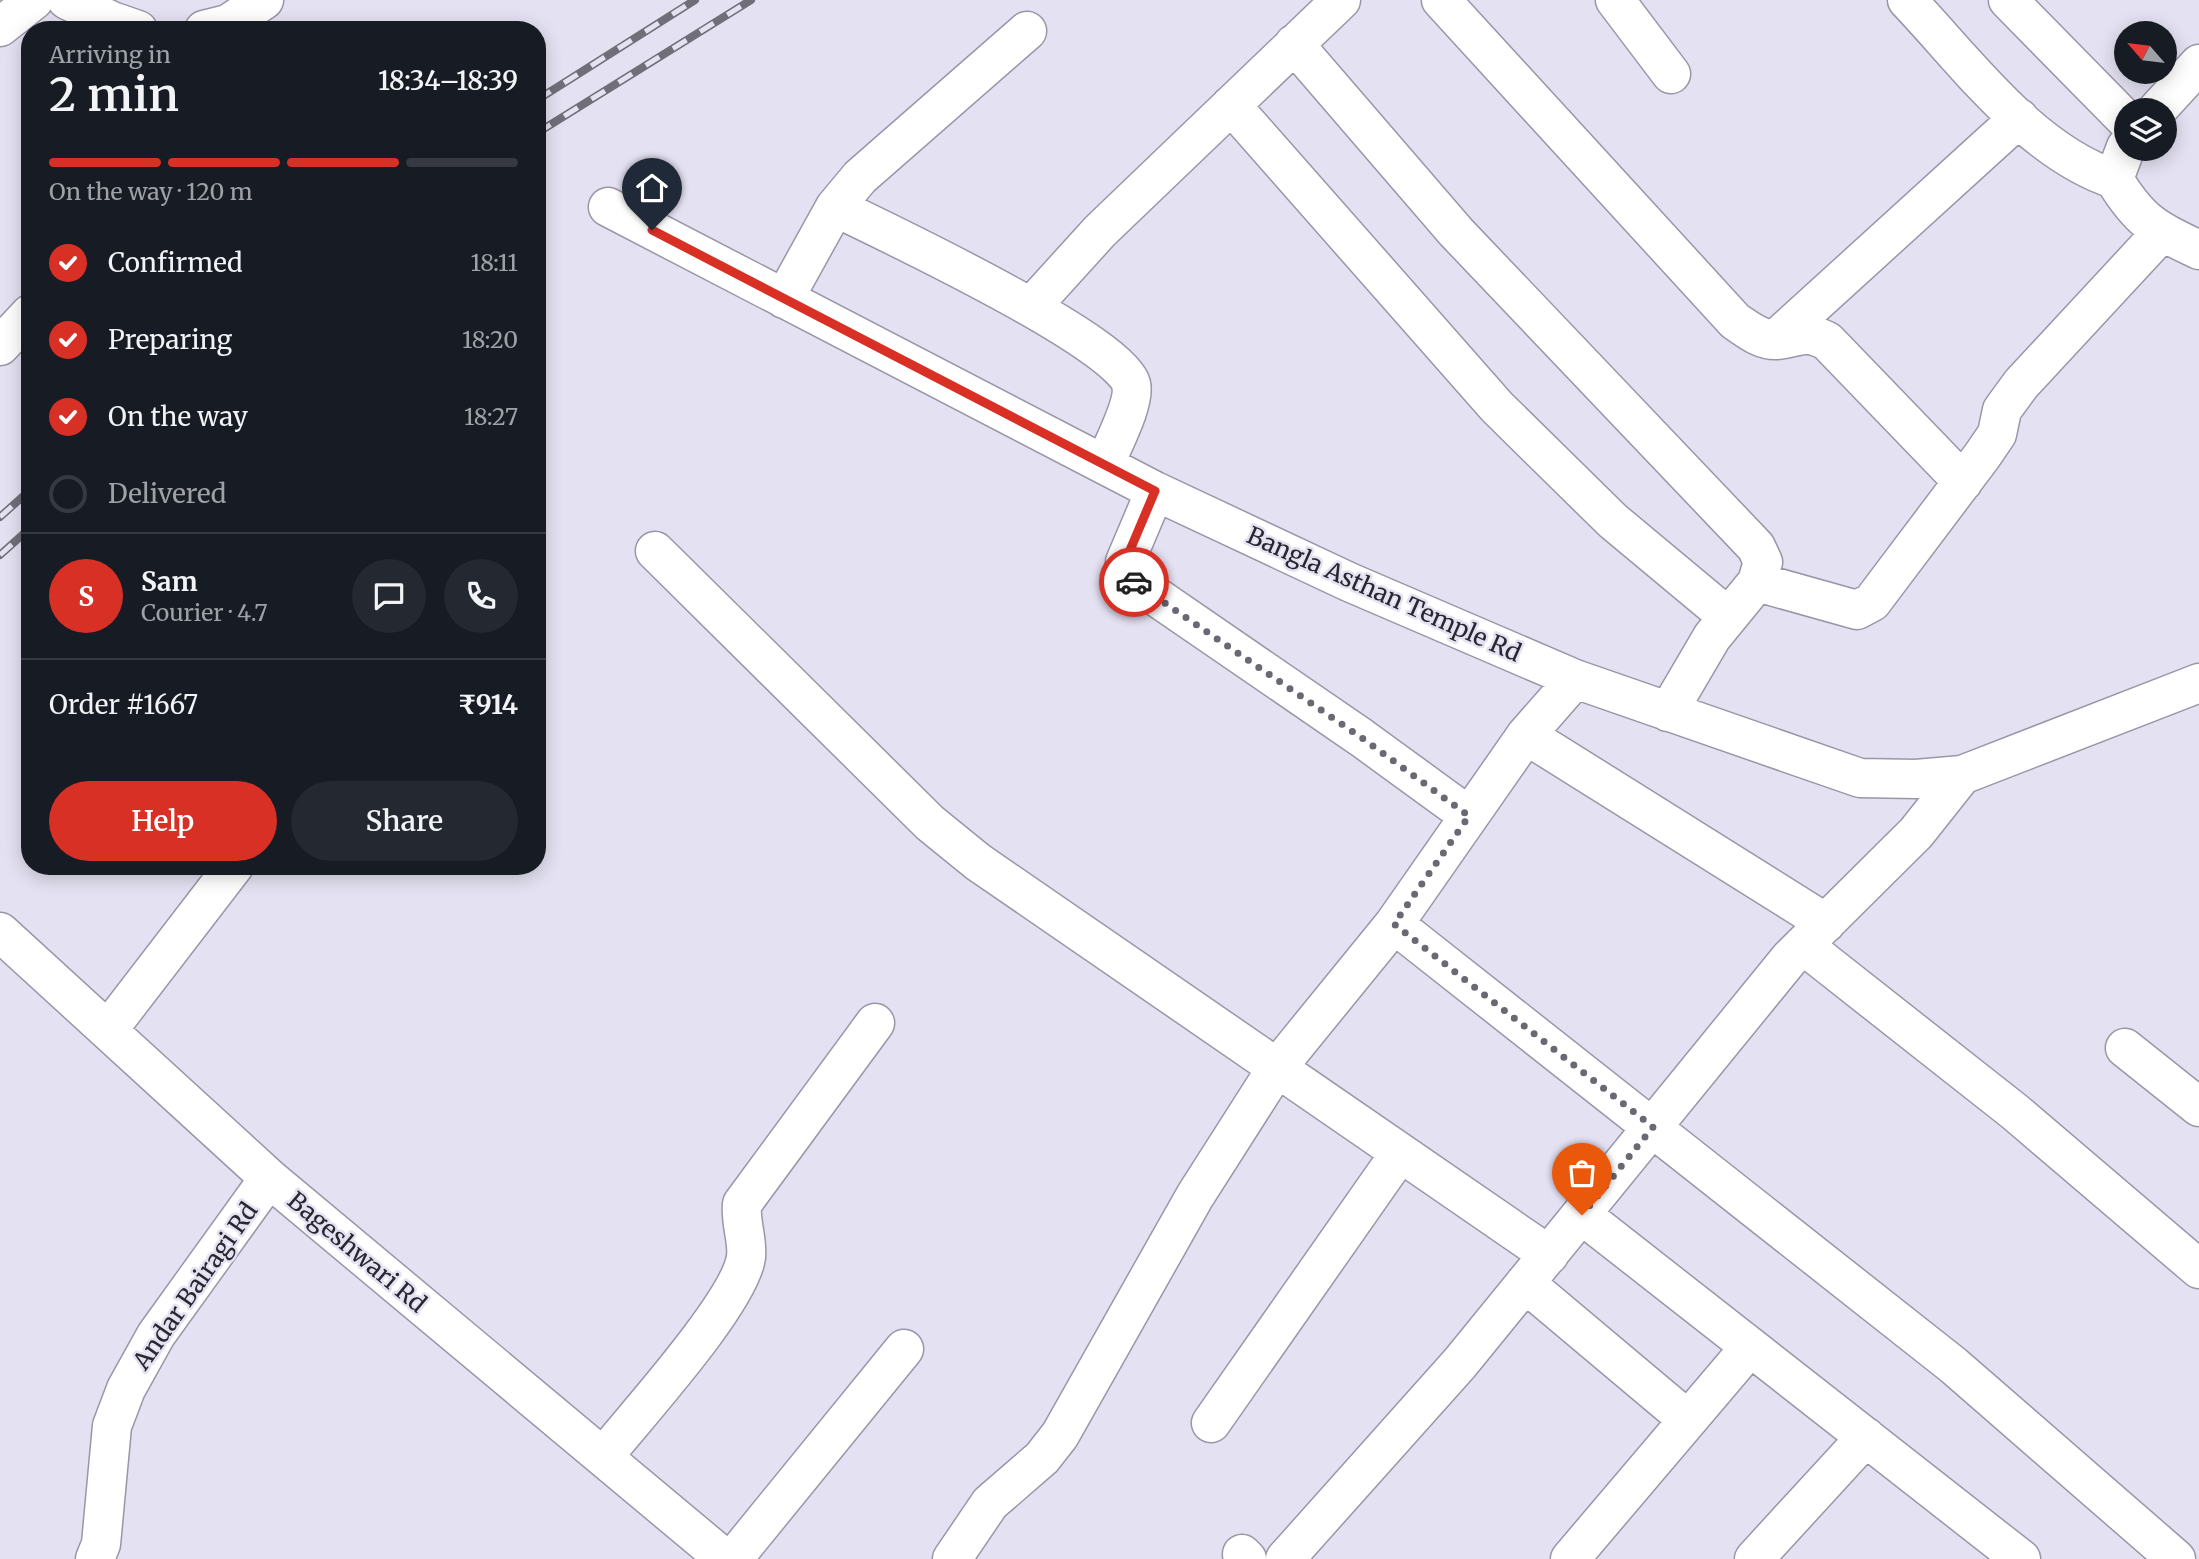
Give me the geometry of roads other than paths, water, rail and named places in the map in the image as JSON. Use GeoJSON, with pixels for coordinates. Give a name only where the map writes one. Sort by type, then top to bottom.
{"type":"FeatureCollection","features":[{"type":"Feature","properties":{"kind":"street"},"geometry":{"type":"LineString","coordinates":[[0,27],[34,0]]}},
{"type":"Feature","properties":{"kind":"street"},"geometry":{"type":"LineString","coordinates":[[67,0],[112,21]]}},
{"type":"Feature","properties":{"kind":"street"},"geometry":{"type":"LineString","coordinates":[[232,21],[264,0]]}},
{"type":"Feature","properties":{"kind":"street"},"geometry":{"type":"LineString","coordinates":[[1031,307],[1100,231],[1341,0]]}},
{"type":"Feature","properties":{"kind":"street"},"geometry":{"type":"LineString","coordinates":[[1441,0],[1735,321],[1760,337],[1775,340],[1811,333],[1827,341],[1963,482]]}},
{"type":"Feature","properties":{"kind":"street"},"geometry":{"type":"LineString","coordinates":[[1615,0],[1671,74]]}},
{"type":"Feature","properties":{"kind":"street"},"geometry":{"type":"LineString","coordinates":[[1907,0],[2019,118],[2059,153],[2085,169],[2120,163],[2133,210],[2162,232],[2199,250]]}},
{"type":"Feature","properties":{"kind":"street"},"geometry":{"type":"LineString","coordinates":[[2008,0],[2114,108]]}},
{"type":"Feature","properties":{"kind":"street"},"geometry":{"type":"LineString","coordinates":[[784,299],[835,207],[881,155],[1027,31]]}},
{"type":"Feature","properties":{"kind":"street"},"geometry":{"type":"LineString","coordinates":[[1294,44],[1456,232],[1756,547],[1763,562],[1757,582],[1727,616],[1668,712]]}},
{"type":"Feature","properties":{"kind":"street"},"geometry":{"type":"LineString","coordinates":[[2168,98],[2199,64]]}},
{"type":"Feature","properties":{"kind":"street"},"geometry":{"type":"LineString","coordinates":[[1231,105],[1497,407],[1612,521],[1727,616]]}},
{"type":"Feature","properties":{"kind":"street"},"geometry":{"type":"LineString","coordinates":[[1775,340],[2019,118]]}},
{"type":"Feature","properties":{"kind":"street","name":"Bangla Asthan Temple Rd"},"geometry":{"type":"LineString","coordinates":[[608,207],[1155,491],[1349,582],[1575,679],[1860,778],[1916,779],[1962,775],[2199,683]]}},
{"type":"Feature","properties":{"kind":"street"},"geometry":{"type":"LineString","coordinates":[[835,207],[970,272],[1031,307],[1113,362],[1131,384],[1129,404],[1104,464]]}},
{"type":"Feature","properties":{"kind":"street"},"geometry":{"type":"LineString","coordinates":[[1757,582],[1857,610],[1872,601],[1997,433],[2002,410],[2021,384],[2162,232]]}},
{"type":"Feature","properties":{"kind":"street"},"geometry":{"type":"LineString","coordinates":[[0,346],[21,324]]}},
{"type":"Feature","properties":{"kind":"street"},"geometry":{"type":"LineString","coordinates":[[1155,491],[1125,562],[1129,578],[1362,738],[1469,816]]}},
{"type":"Feature","properties":{"kind":"street"},"geometry":{"type":"LineString","coordinates":[[655,551],[930,822],[968,855],[1028,900],[1401,1153],[1537,1269],[1688,1420]]}},
{"type":"Feature","properties":{"kind":"street"},"geometry":{"type":"LineString","coordinates":[[952,1559],[990,1503],[1042,1458],[1060,1435],[1195,1196],[1276,1069],[1394,924],[1526,735],[1575,679]]}},
{"type":"Feature","properties":{"kind":"street"},"geometry":{"type":"LineString","coordinates":[[1526,735],[1815,934],[2015,1112],[2199,1269]]}},
{"type":"Feature","properties":{"kind":"street"},"geometry":{"type":"LineString","coordinates":[[1285,1559],[1460,1363],[1815,934],[1916,833],[1962,775]]}},
{"type":"Feature","properties":{"kind":"street"},"geometry":{"type":"LineString","coordinates":[[108,1030],[227,875]]}},
{"type":"Feature","properties":{"kind":"street"},"geometry":{"type":"LineString","coordinates":[[1394,924],[1953,1365],[2176,1559]]}},
{"type":"Feature","properties":{"kind":"street","name":"Bageshwari Rd"},"geometry":{"type":"LineString","coordinates":[[0,932],[269,1178],[725,1559]]}},
{"type":"Feature","properties":{"kind":"street"},"geometry":{"type":"LineString","coordinates":[[603,1457],[723,1306],[741,1275],[746,1255],[740,1218],[742,1204],[875,1023]]}},
{"type":"Feature","properties":{"kind":"street"},"geometry":{"type":"LineString","coordinates":[[2125,1048],[2199,1107]]}},
{"type":"Feature","properties":{"kind":"street"},"geometry":{"type":"LineString","coordinates":[[1210,1423],[1401,1153]]}},
{"type":"Feature","properties":{"kind":"street","name":"Andar Bairagi Rd"},"geometry":{"type":"LineString","coordinates":[[95,1559],[101,1544],[112,1426],[126,1389],[156,1335],[269,1178]]}},
{"type":"Feature","properties":{"kind":"street"},"geometry":{"type":"LineString","coordinates":[[1582,1215],[2021,1559]]}},
{"type":"Feature","properties":{"kind":"street"},"geometry":{"type":"LineString","coordinates":[[1570,1559],[1750,1347]]}},
{"type":"Feature","properties":{"kind":"street"},"geometry":{"type":"LineString","coordinates":[[733,1559],[904,1349]]}},
{"type":"Feature","properties":{"kind":"street"},"geometry":{"type":"LineString","coordinates":[[1754,1559],[1866,1437]]}},
{"type":"Feature","properties":{"kind":"railway"},"geometry":{"type":"LineString","coordinates":[[546,94],[695,0]]}},
{"type":"Feature","properties":{"kind":"railway"},"geometry":{"type":"LineString","coordinates":[[546,127],[751,0]]}},
{"type":"Feature","properties":{"kind":"railway"},"geometry":{"type":"LineString","coordinates":[[0,517],[21,498]]}},
{"type":"Feature","properties":{"kind":"railway"},"geometry":{"type":"LineString","coordinates":[[0,555],[21,536]]}}]}
